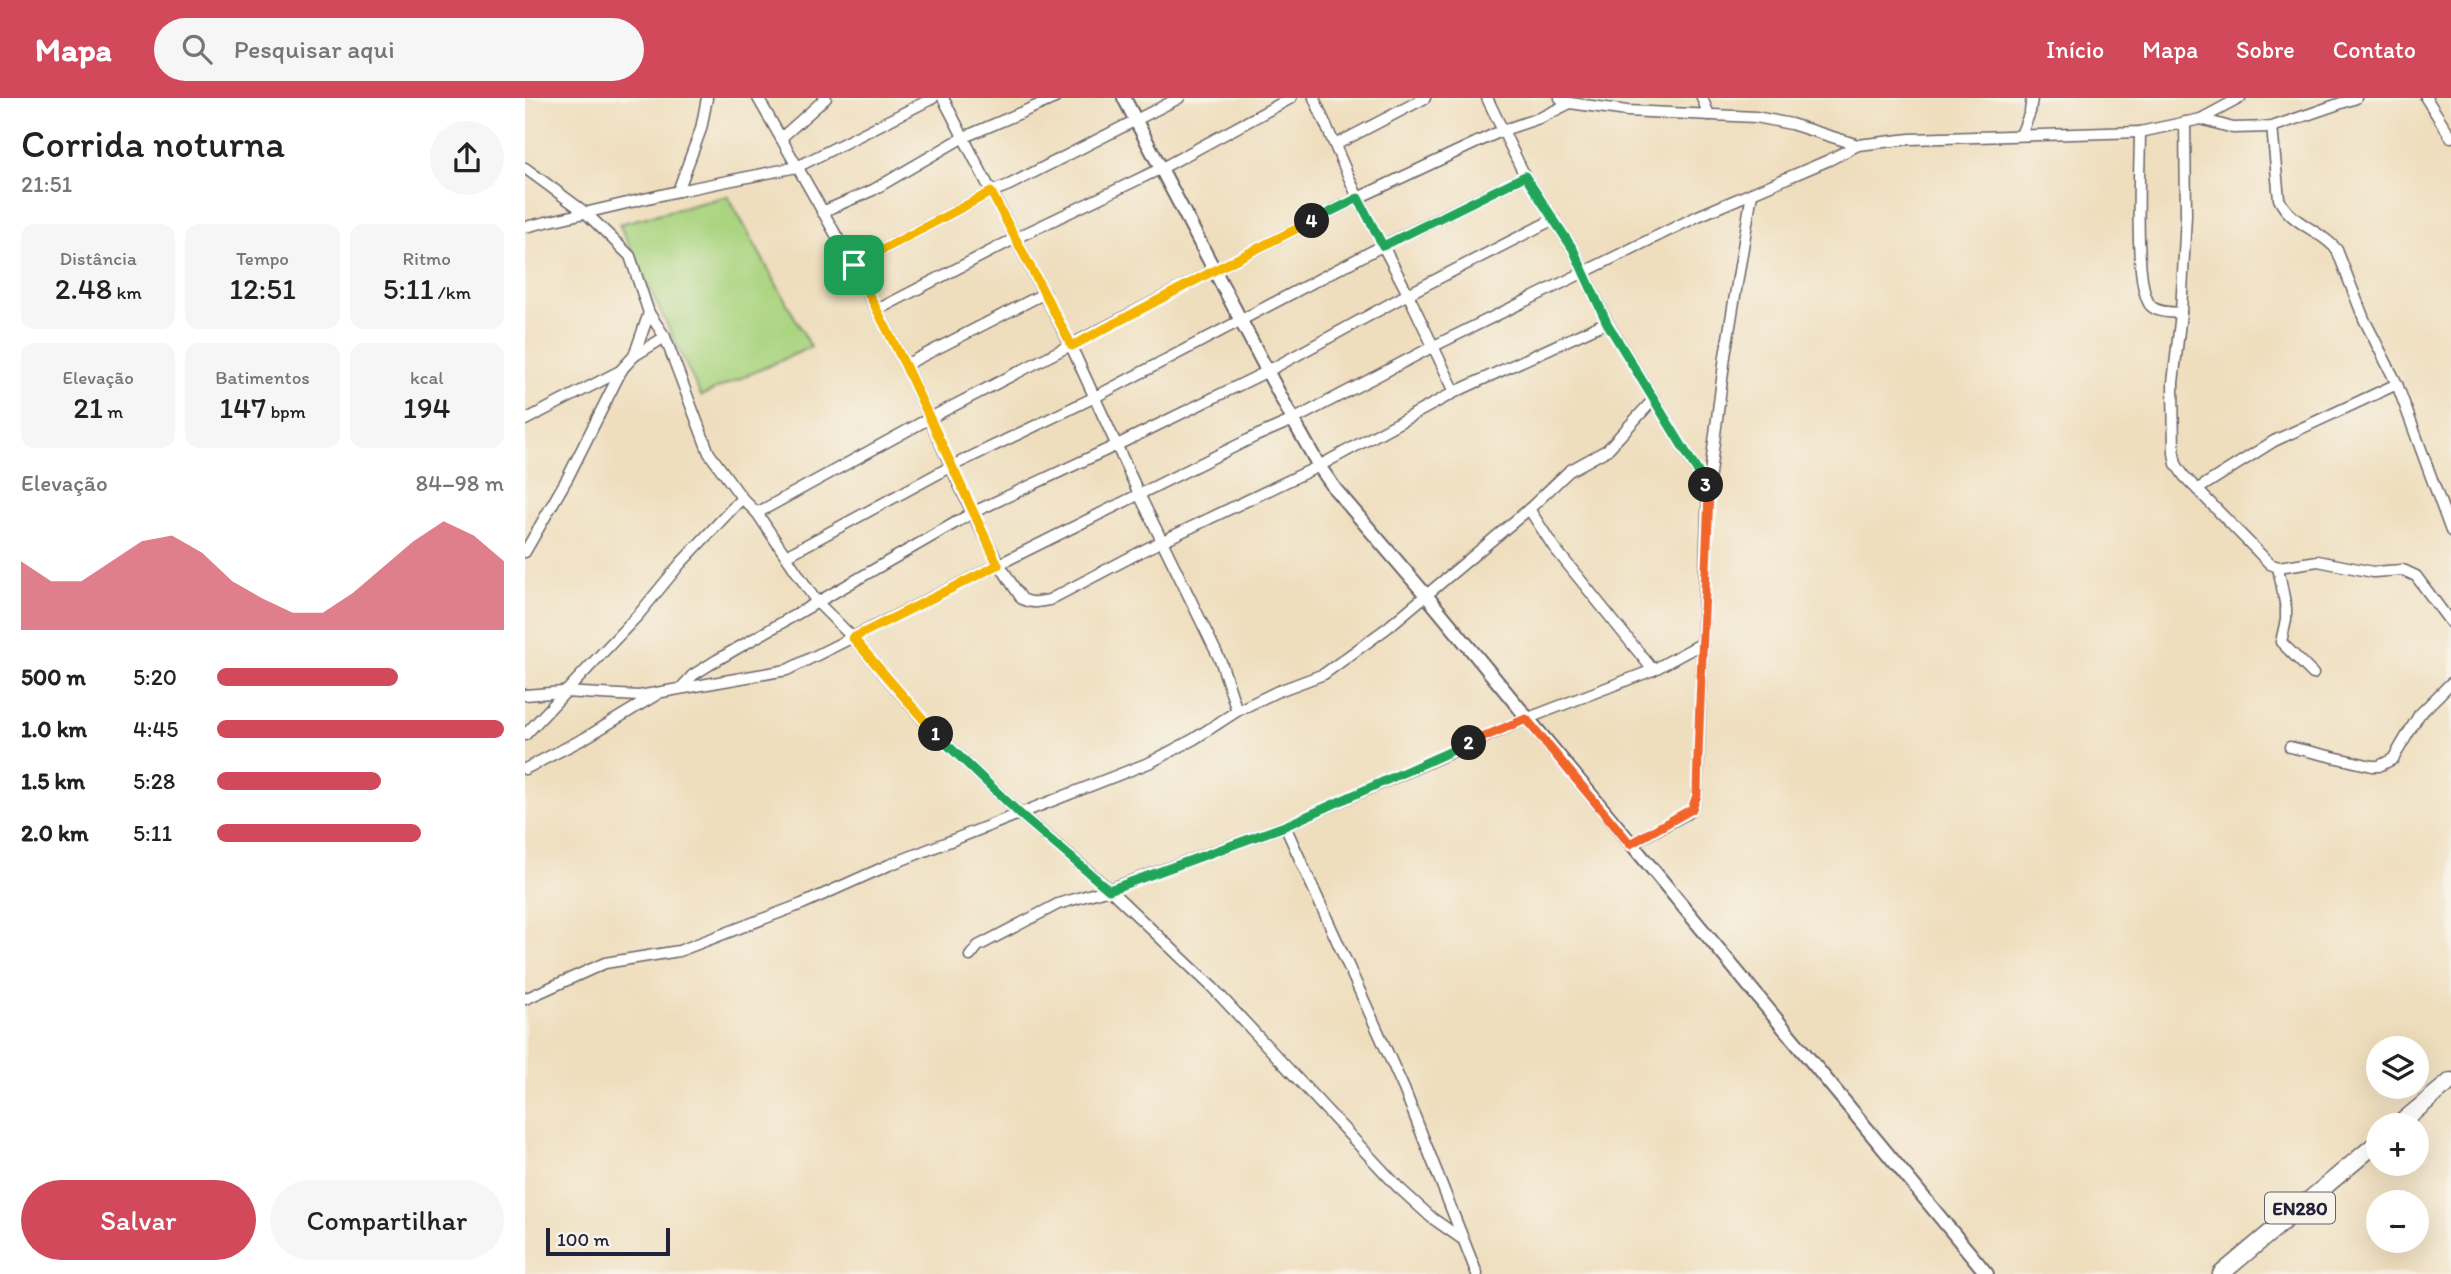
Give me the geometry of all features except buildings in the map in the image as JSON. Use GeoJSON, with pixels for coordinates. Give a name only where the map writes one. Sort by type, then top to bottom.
{"type":"FeatureCollection","features":[{"type":"Feature","properties":{"kind":"main road"},"geometry":{"type":"LineString","coordinates":[[2412,1113],[2451,1081]]}},
{"type":"Feature","properties":{"kind":"main road","name":"EN280"},"geometry":{"type":"LineString","coordinates":[[2221,1274],[2366,1152]]}},
{"type":"Feature","properties":{"kind":"street"},"geometry":{"type":"LineString","coordinates":[[678,191],[701,129],[707,98]]}},
{"type":"Feature","properties":{"kind":"street"},"geometry":{"type":"LineString","coordinates":[[758,98],[854,265],[905,365],[998,565],[1022,599],[1036,603],[1049,600],[1319,466],[1455,392],[1607,323]]}},
{"type":"Feature","properties":{"kind":"street"},"geometry":{"type":"LineString","coordinates":[[781,138],[826,98]]}},
{"type":"Feature","properties":{"kind":"street"},"geometry":{"type":"LineString","coordinates":[[525,227],[678,191],[797,167],[933,98]]}},
{"type":"Feature","properties":{"kind":"street"},"geometry":{"type":"LineString","coordinates":[[943,98],[1072,346],[1139,494],[1221,662],[1237,711]]}},
{"type":"Feature","properties":{"kind":"street"},"geometry":{"type":"LineString","coordinates":[[822,212],[873,190],[963,138],[1055,98]]}},
{"type":"Feature","properties":{"kind":"street"},"geometry":{"type":"LineString","coordinates":[[1124,98],[1293,420],[1335,489],[1425,594],[1987,1274]]}},
{"type":"Feature","properties":{"kind":"street"},"geometry":{"type":"LineString","coordinates":[[854,265],[991,192],[1179,98]]}},
{"type":"Feature","properties":{"kind":"street"},"geometry":{"type":"LineString","coordinates":[[877,310],[1016,238],[1162,168],[1291,98]]}},
{"type":"Feature","properties":{"kind":"street"},"geometry":{"type":"LineString","coordinates":[[1314,98],[1358,198],[1455,392]]}},
{"type":"Feature","properties":{"kind":"street"},"geometry":{"type":"LineString","coordinates":[[1335,145],[1425,98]]}},
{"type":"Feature","properties":{"kind":"street"},"geometry":{"type":"LineString","coordinates":[[1487,98],[1525,176],[1585,273],[1607,323],[1709,489]]}},
{"type":"Feature","properties":{"kind":"street"},"geometry":{"type":"LineString","coordinates":[[1560,98],[1570,103],[1627,111],[1756,117],[1791,124],[1858,145]]}},
{"type":"Feature","properties":{"kind":"street"},"geometry":{"type":"LineString","coordinates":[[1702,98],[1709,115]]}},
{"type":"Feature","properties":{"kind":"street"},"geometry":{"type":"LineString","coordinates":[[2021,135],[2032,98]]}},
{"type":"Feature","properties":{"kind":"street"},"geometry":{"type":"LineString","coordinates":[[2201,120],[2240,98]]}},
{"type":"Feature","properties":{"kind":"street"},"geometry":{"type":"LineString","coordinates":[[525,695],[563,692],[639,696],[787,670],[1293,420],[1434,346],[1697,216],[1858,145],[1910,139],[2140,132],[2201,120],[2233,128],[2272,127],[2356,98]]}},
{"type":"Feature","properties":{"kind":"street"},"geometry":{"type":"LineString","coordinates":[[2426,98],[2451,137]]}},
{"type":"Feature","properties":{"kind":"street"},"geometry":{"type":"LineString","coordinates":[[757,513],[930,418],[1215,270],[1358,198],[1501,131],[1542,117],[1570,103]]}},
{"type":"Feature","properties":{"kind":"street"},"geometry":{"type":"LineString","coordinates":[[2185,122],[2186,215],[2181,313],[2173,383],[2176,464],[2265,561],[2278,567],[2318,561],[2373,572],[2403,570],[2416,576],[2451,621]]}},
{"type":"Feature","properties":{"kind":"street"},"geometry":{"type":"LineString","coordinates":[[2272,127],[2279,199],[2284,210],[2293,219],[2330,242],[2337,250],[2364,319],[2397,384],[2451,531]]}},
{"type":"Feature","properties":{"kind":"street"},"geometry":{"type":"LineString","coordinates":[[2140,132],[2139,259],[2143,286],[2150,305],[2156,310],[2181,313]]}},
{"type":"Feature","properties":{"kind":"street"},"geometry":{"type":"LineString","coordinates":[[525,168],[586,213],[631,256],[649,313],[665,337],[709,453],[742,498],[757,513],[816,601],[853,638],[931,729],[1020,814],[1109,890],[1213,988],[1398,1187],[1432,1218],[1462,1239]]}},
{"type":"Feature","properties":{"kind":"street"},"geometry":{"type":"LineString","coordinates":[[786,556],[952,466],[1095,397],[1383,246],[1525,176]]}},
{"type":"Feature","properties":{"kind":"street"},"geometry":{"type":"LineString","coordinates":[[1630,844],[1686,814],[1695,804],[1709,489],[1727,344],[1752,193]]}},
{"type":"Feature","properties":{"kind":"street"},"geometry":{"type":"LineString","coordinates":[[682,687],[693,675],[717,660],[974,512],[1268,371],[1408,294],[1554,219]]}},
{"type":"Feature","properties":{"kind":"street"},"geometry":{"type":"LineString","coordinates":[[905,365],[1045,293]]}},
{"type":"Feature","properties":{"kind":"street"},"geometry":{"type":"LineString","coordinates":[[634,356],[649,313]]}},
{"type":"Feature","properties":{"kind":"street"},"geometry":{"type":"LineString","coordinates":[[525,552],[568,477],[622,369],[634,356],[665,337]]}},
{"type":"Feature","properties":{"kind":"street"},"geometry":{"type":"LineString","coordinates":[[525,420],[622,369]]}},
{"type":"Feature","properties":{"kind":"street"},"geometry":{"type":"LineString","coordinates":[[2198,489],[2274,441],[2397,384]]}},
{"type":"Feature","properties":{"kind":"street"},"geometry":{"type":"LineString","coordinates":[[525,999],[605,963],[679,951],[747,926],[889,865],[1151,762],[1194,739],[1237,711],[1276,692],[1324,674],[1387,628],[1529,509],[1569,471],[1607,450],[1654,399]]}},
{"type":"Feature","properties":{"kind":"street"},"geometry":{"type":"LineString","coordinates":[[525,735],[639,614],[680,564],[742,498]]}},
{"type":"Feature","properties":{"kind":"street"},"geometry":{"type":"LineString","coordinates":[[1529,509],[1553,546],[1653,670]]}},
{"type":"Feature","properties":{"kind":"street"},"geometry":{"type":"LineString","coordinates":[[2278,567],[2286,608],[2281,642],[2313,674]]}},
{"type":"Feature","properties":{"kind":"street"},"geometry":{"type":"LineString","coordinates":[[970,956],[978,946],[1058,904],[1109,890],[1285,826],[1526,719],[1653,670],[1701,644]]}},
{"type":"Feature","properties":{"kind":"street"},"geometry":{"type":"LineString","coordinates":[[2290,747],[2372,766],[2385,764],[2398,752],[2419,715],[2451,683]]}},
{"type":"Feature","properties":{"kind":"street"},"geometry":{"type":"LineString","coordinates":[[525,769],[585,738],[659,693]]}},
{"type":"Feature","properties":{"kind":"street"},"geometry":{"type":"LineString","coordinates":[[1285,826],[1404,1089],[1477,1274]]}},
{"type":"Feature","properties":{"kind":"green space"},"geometry":{"type":"Polygon","coordinates":[[[728,196],[811,347],[701,396],[619,224],[728,196]]]}},
{"type":"Feature","properties":{"kind":"route"},"geometry":{"type":"LineString","coordinates":[[1525,176],[1573,249],[1607,323],[1709,489],[1697,795],[1692,809],[1630,844],[1526,719],[1285,826],[1109,890],[1020,814],[931,729],[853,638],[998,565],[905,365],[854,265],[991,192],[1072,346],[1358,198],[1383,246],[1525,176]]}}]}
